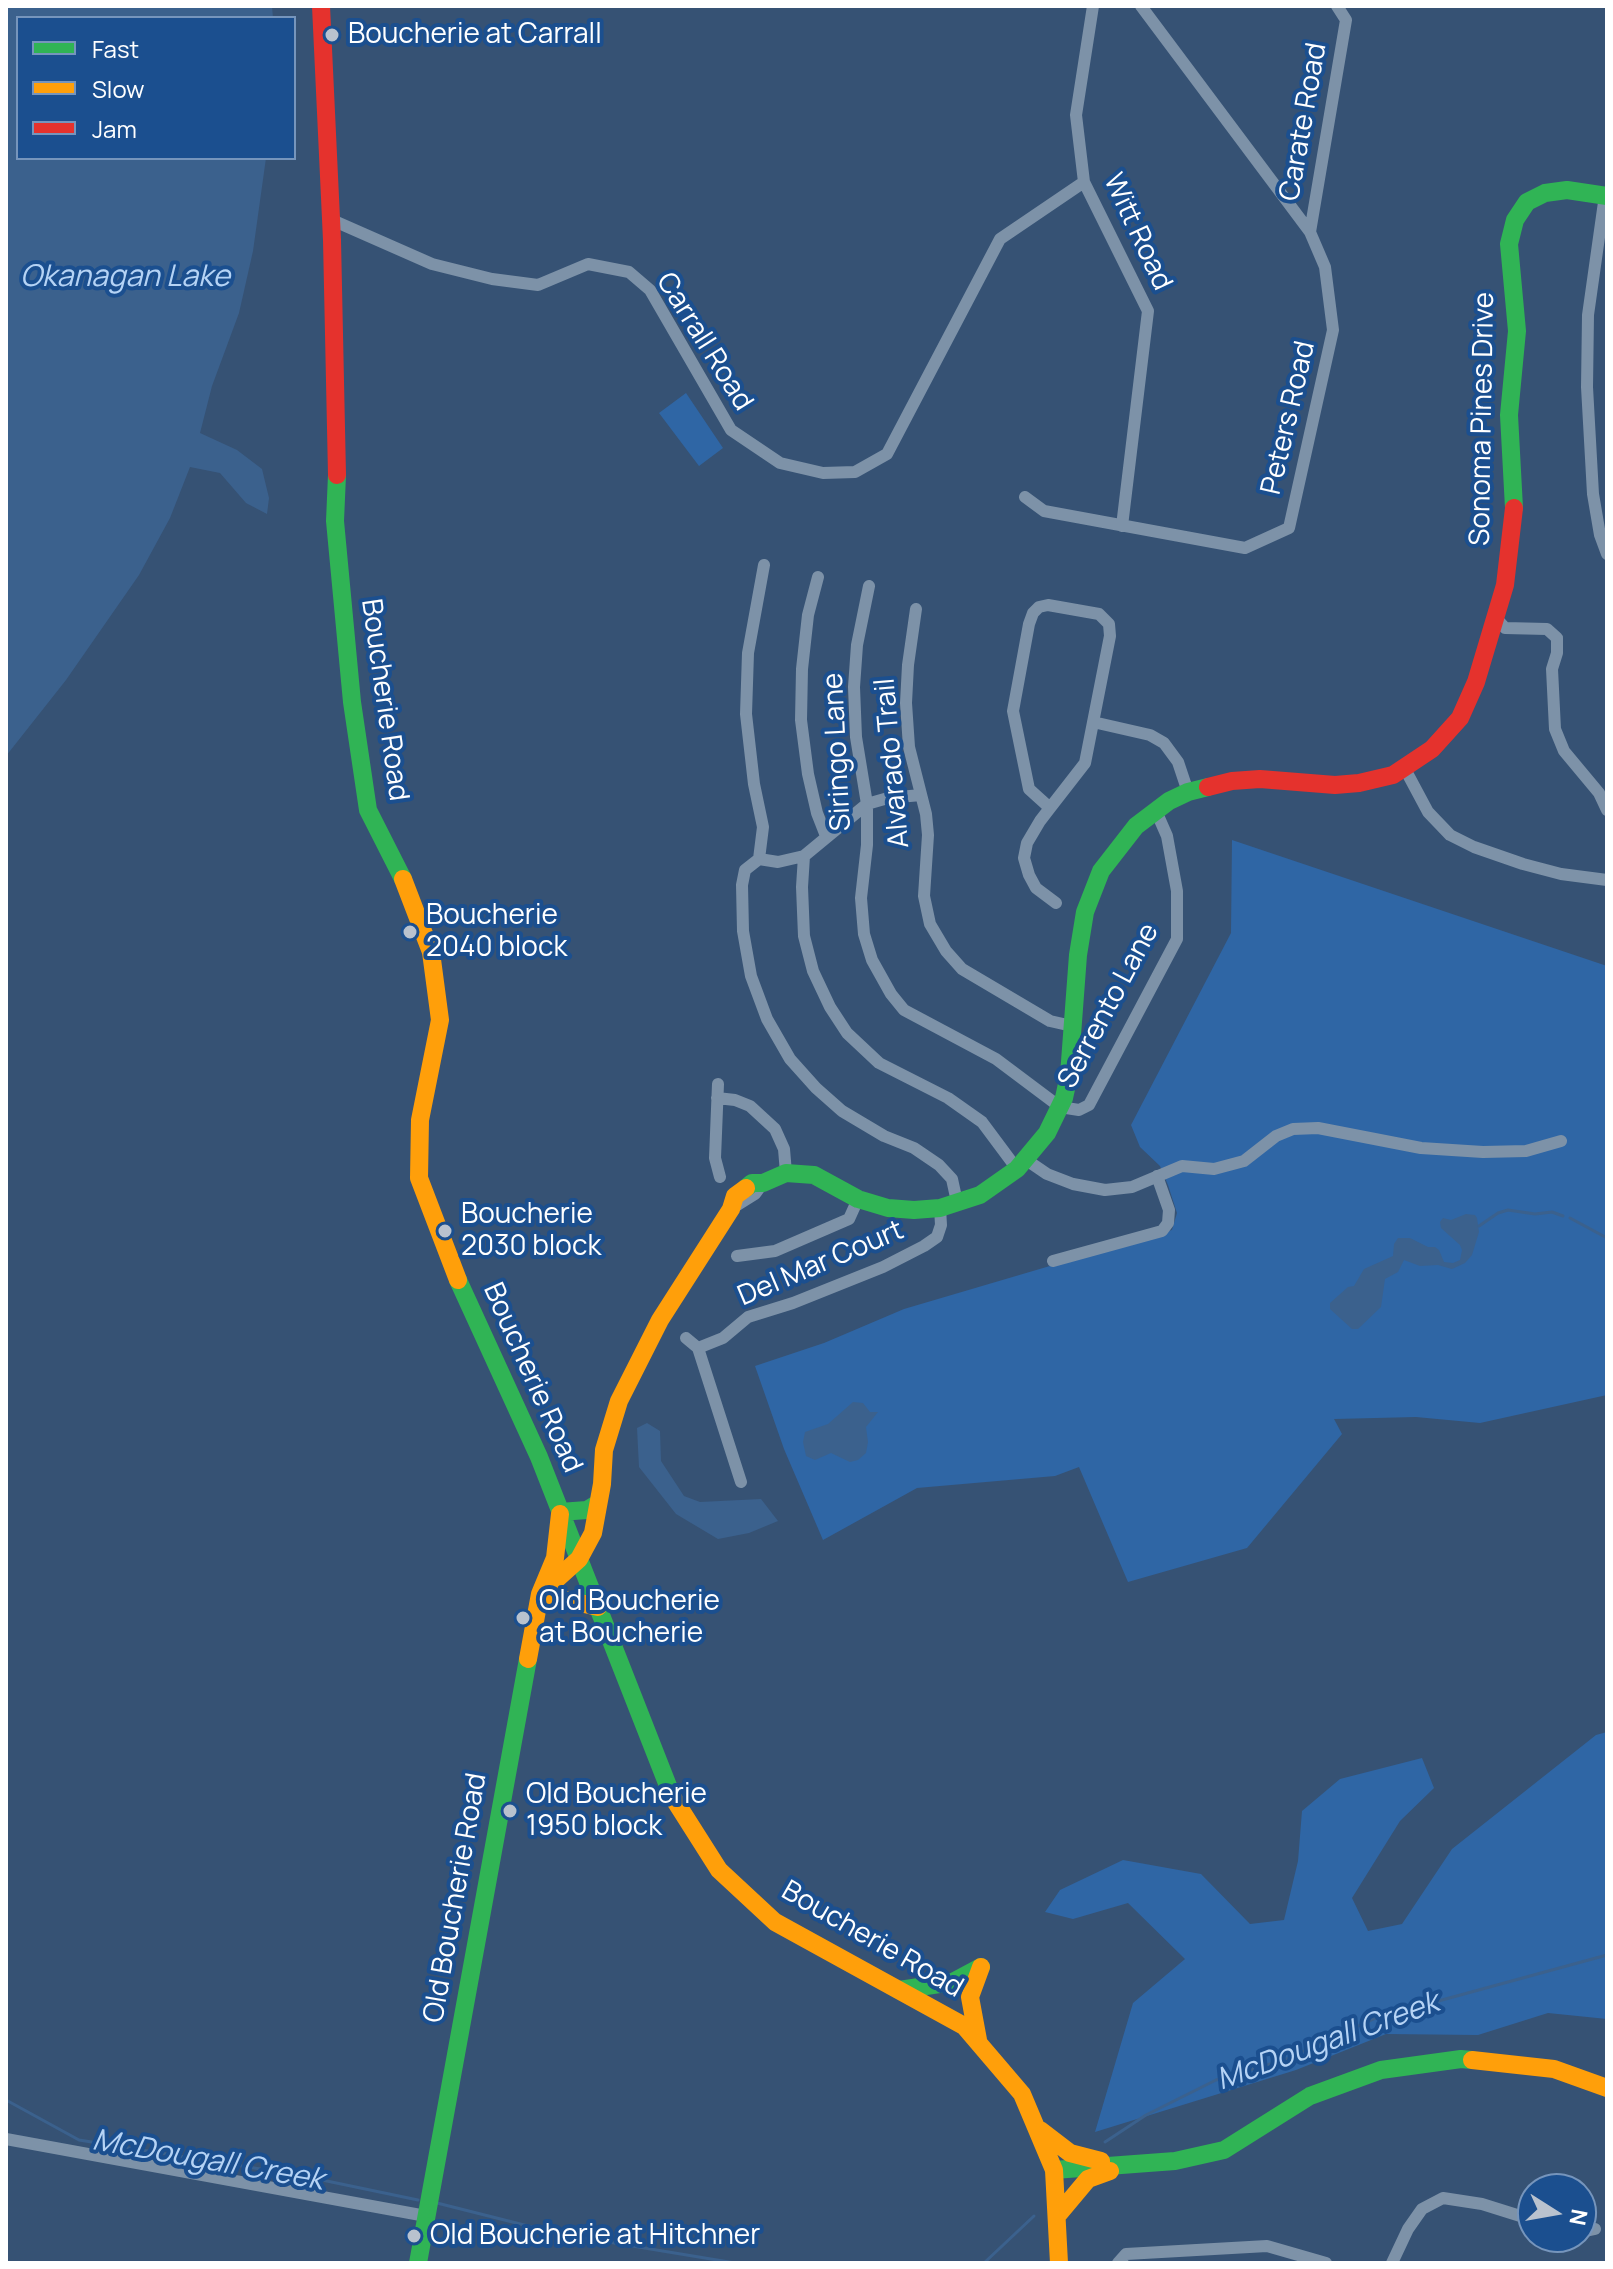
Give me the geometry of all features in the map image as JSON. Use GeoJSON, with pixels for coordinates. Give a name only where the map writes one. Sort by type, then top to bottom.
{"type":"FeatureCollection","features":[{"type":"Feature","properties":{"kind":"street","name":"Boucherie Road"},"geometry":{"type":"LineString","coordinates":[[321,6],[332,220],[337,460],[335,521],[352,702],[368,810],[411,895],[431,952],[440,1020],[420,1120],[419,1178],[458,1280],[539,1457],[667,1788],[719,1870],[775,1922],[964,2026],[1022,2094],[1054,2170],[1059,2263]]}},
{"type":"Feature","properties":{"kind":"street","name":"Witt Road"},"geometry":{"type":"LineString","coordinates":[[1093,6],[1076,115],[1084,182],[1148,311],[1122,526]]}},
{"type":"Feature","properties":{"kind":"street","name":"Peters Road"},"geometry":{"type":"LineString","coordinates":[[1025,497],[1044,511],[1245,548],[1289,528],[1333,330],[1325,267],[1310,232],[1141,6]]}},
{"type":"Feature","properties":{"kind":"street","name":"Carate Road"},"geometry":{"type":"LineString","coordinates":[[1310,232],[1346,20],[1337,6]]}},
{"type":"Feature","properties":{"kind":"street","name":"Carrall Road"},"geometry":{"type":"LineString","coordinates":[[332,220],[432,264],[492,279],[538,285],[588,264],[629,272],[650,290],[731,430],[780,463],[823,473],[855,472],[887,454],[1000,239],[1084,182]]}},
{"type":"Feature","properties":{"kind":"street","name":"Sonoma Pines Drive"},"geometry":{"type":"LineString","coordinates":[[786,1173],[814,1175],[858,1199],[888,1208],[949,1205],[989,1190],[1021,1164],[1047,1133],[1060,1107],[1069,1075],[1085,912],[1109,859],[1136,826],[1188,792],[1232,781],[1260,779],[1335,785],[1393,775],[1432,749],[1460,718],[1476,682],[1508,570],[1514,515],[1509,415],[1517,331],[1509,244],[1515,220],[1527,202],[1545,193],[1567,190],[1606,196]]}},
{"type":"Feature","properties":{"kind":"street"},"geometry":{"type":"LineString","coordinates":[[1606,196],[1588,315],[1587,387],[1593,494],[1600,535],[1607,554]]}},
{"type":"Feature","properties":{"kind":"street"},"geometry":{"type":"LineString","coordinates":[[764,565],[748,653],[746,714],[754,784],[763,827],[759,859],[745,870],[742,885],[743,931],[751,976],[767,1019],[790,1059],[842,1111],[884,1136],[914,1148],[939,1165],[952,1179],[949,1205]]}},
{"type":"Feature","properties":{"kind":"street"},"geometry":{"type":"LineString","coordinates":[[818,577],[808,615],[801,720],[811,787],[826,836]]}},
{"type":"Feature","properties":{"kind":"street","name":"Siringo Lane"},"geometry":{"type":"LineString","coordinates":[[869,586],[857,645],[854,687],[856,737],[867,804],[867,845],[861,898],[864,934],[872,960],[904,1010],[996,1059],[1060,1107]]}},
{"type":"Feature","properties":{"kind":"street"},"geometry":{"type":"LineString","coordinates":[[1050,808],[1029,789],[1013,711],[1029,624],[1033,613],[1039,607],[1048,605],[1099,614],[1109,624],[1110,636],[1085,763],[1027,843],[1024,858],[1036,888],[1056,903]]}},
{"type":"Feature","properties":{"kind":"street","name":"Alvarado Trail"},"geometry":{"type":"LineString","coordinates":[[916,609],[906,703],[909,747],[928,835],[924,896],[930,924],[946,951],[962,969],[1050,1021],[1072,1026]]}},
{"type":"Feature","properties":{"kind":"street"},"geometry":{"type":"LineString","coordinates":[[1496,618],[1505,628],[1547,629],[1557,638],[1552,669],[1555,729],[1564,751],[1599,793],[1607,810]]}},
{"type":"Feature","properties":{"kind":"street"},"geometry":{"type":"LineString","coordinates":[[1093,722],[1150,735],[1164,743],[1178,762],[1188,792]]}},
{"type":"Feature","properties":{"kind":"street"},"geometry":{"type":"LineString","coordinates":[[1405,769],[1428,812],[1450,835],[1523,864],[1561,874],[1607,880]]}},
{"type":"Feature","properties":{"kind":"street"},"geometry":{"type":"LineString","coordinates":[[759,859],[778,862],[804,856],[867,804],[888,798],[921,795]]}},
{"type":"Feature","properties":{"kind":"street","name":"Serrento Lane"},"geometry":{"type":"LineString","coordinates":[[1060,1107],[1079,1110],[1089,1105],[1177,939],[1177,891],[1167,836],[1156,811]]}},
{"type":"Feature","properties":{"kind":"street"},"geometry":{"type":"LineString","coordinates":[[804,856],[804,936],[813,971],[852,1040],[879,1063],[948,1098],[982,1122],[1021,1164],[1073,1184],[1105,1190],[1132,1187],[1182,1166],[1214,1169],[1244,1161],[1276,1136],[1293,1129],[1318,1128],[1421,1148],[1483,1152],[1526,1151],[1561,1141]]}},
{"type":"Feature","properties":{"kind":"street"},"geometry":{"type":"LineString","coordinates":[[718,1084],[715,1158],[720,1177]]}},
{"type":"Feature","properties":{"kind":"street"},"geometry":{"type":"LineString","coordinates":[[540,1594],[579,1559],[593,1533],[602,1484],[604,1450],[619,1401],[660,1320],[731,1209],[735,1196],[752,1183],[763,1183],[786,1173],[784,1149],[775,1129],[750,1106],[717,1098]]}},
{"type":"Feature","properties":{"kind":"street"},"geometry":{"type":"LineString","coordinates":[[1053,1261],[1162,1231],[1168,1223],[1169,1210],[1157,1176]]}},
{"type":"Feature","properties":{"kind":"street"},"geometry":{"type":"LineString","coordinates":[[737,1256],[775,1251],[849,1219],[858,1199]]}},
{"type":"Feature","properties":{"kind":"street","name":"Del Mar Court"},"geometry":{"type":"LineString","coordinates":[[698,1348],[723,1338],[748,1317],[857,1278],[924,1246],[937,1237],[949,1205]]}},
{"type":"Feature","properties":{"kind":"street"},"geometry":{"type":"LineString","coordinates":[[686,1338],[698,1348],[741,1482]]}},
{"type":"Feature","properties":{"kind":"street"},"geometry":{"type":"LineString","coordinates":[[560,1512],[587,1510],[597,1504]]}},
{"type":"Feature","properties":{"kind":"street","name":"Old Boucherie Road"},"geometry":{"type":"LineString","coordinates":[[418,2263],[540,1594],[555,1558],[560,1512]]}},
{"type":"Feature","properties":{"kind":"street"},"geometry":{"type":"LineString","coordinates":[[540,1594],[598,1607]]}},
{"type":"Feature","properties":{"kind":"street"},"geometry":{"type":"LineString","coordinates":[[899,1990],[953,1982],[981,1967],[970,1997],[978,2043]]}},
{"type":"Feature","properties":{"kind":"street"},"geometry":{"type":"LineString","coordinates":[[1054,2170],[1175,2161],[1224,2150],[1310,2096],[1381,2070],[1461,2059],[1554,2069],[1607,2088]]}},
{"type":"Feature","properties":{"kind":"street"},"geometry":{"type":"LineString","coordinates":[[1036,2126],[1070,2153],[1128,2164]]}},
{"type":"Feature","properties":{"kind":"street"},"geometry":{"type":"LineString","coordinates":[[6,2139],[426,2216]]}},
{"type":"Feature","properties":{"kind":"street"},"geometry":{"type":"LineString","coordinates":[[1057,2216],[1088,2179],[1128,2164]]}},
{"type":"Feature","properties":{"kind":"street"},"geometry":{"type":"LineString","coordinates":[[1392,2263],[1408,2229],[1422,2209],[1443,2198],[1482,2204],[1517,2215]]}},
{"type":"Feature","properties":{"kind":"street"},"geometry":{"type":"LineString","coordinates":[[1118,2263],[1126,2254],[1267,2246],[1326,2263]]}},
{"type":"Feature","properties":{"kind":"shaded area"},"geometry":{"type":"Polygon","coordinates":[[[686,393],[723,448],[699,466],[659,413],[686,393]]]}},
{"type":"Feature","properties":{"kind":"shaded area"},"geometry":{"type":"Polygon","coordinates":[[[1232,840],[1607,966],[1607,1395],[1480,1423],[1416,1417],[1334,1419],[1342,1434],[1247,1548],[1128,1582],[1079,1467],[1055,1476],[917,1488],[823,1540],[784,1449],[755,1366],[824,1343],[904,1309],[1172,1230],[1177,1213],[1168,1185],[1160,1166],[1140,1147],[1131,1125],[1231,933],[1232,840]]]}},
{"type":"Feature","properties":{"kind":"shaded area"},"geometry":{"type":"Polygon","coordinates":[[[1607,1732],[1607,2019],[1548,2013],[1478,2035],[1386,2034],[1296,2070],[1095,2132],[1133,2003],[1185,1959],[1128,1903],[1073,1919],[1045,1912],[1060,1890],[1123,1860],[1201,1874],[1250,1924],[1284,1920],[1298,1861],[1302,1811],[1340,1779],[1422,1758],[1434,1788],[1400,1821],[1352,1898],[1368,1931],[1402,1924],[1452,1849],[1596,1735],[1607,1732]]]}},
{"type":"Feature","properties":{"kind":"water","name":"Okanagan Lake"},"geometry":{"type":"Polygon","coordinates":[[[6,6],[272,6],[273,16],[16,16],[16,160],[266,160],[253,251],[239,313],[212,386],[200,433],[237,450],[262,469],[269,498],[267,514],[246,503],[220,473],[190,467],[170,518],[139,575],[66,680],[6,756],[6,6]]]}},
{"type":"Feature","properties":{"kind":"water"},"geometry":{"type":"Polygon","coordinates":[[[1466,1214],[1475,1215],[1479,1232],[1472,1255],[1465,1263],[1452,1269],[1438,1265],[1420,1266],[1404,1260],[1398,1272],[1385,1279],[1381,1307],[1358,1329],[1352,1329],[1330,1309],[1330,1303],[1348,1287],[1354,1286],[1364,1269],[1393,1256],[1398,1238],[1410,1238],[1435,1247],[1444,1262],[1460,1260],[1460,1245],[1441,1228],[1440,1222],[1443,1218],[1451,1220],[1466,1214]]]}},
{"type":"Feature","properties":{"kind":"water"},"geometry":{"type":"Polygon","coordinates":[[[853,1402],[863,1403],[870,1412],[878,1412],[866,1427],[866,1453],[850,1462],[831,1453],[815,1460],[806,1456],[803,1442],[805,1432],[828,1424],[853,1402]]]}},
{"type":"Feature","properties":{"kind":"water"},"geometry":{"type":"Polygon","coordinates":[[[647,1423],[660,1431],[661,1461],[684,1496],[700,1502],[761,1499],[778,1521],[749,1533],[718,1539],[676,1514],[639,1467],[637,1428],[647,1423]]]}},
{"type":"Feature","properties":{"kind":"waterway"},"geometry":{"type":"LineString","coordinates":[[1479,1226],[1508,1210],[1535,1214],[1552,1212],[1563,1216]]}},
{"type":"Feature","properties":{"kind":"waterway"},"geometry":{"type":"LineString","coordinates":[[1570,1218],[1607,1238]]}},
{"type":"Feature","properties":{"kind":"waterway","name":"McDougall Creek"},"geometry":{"type":"LineString","coordinates":[[1105,2142],[1146,2115],[1216,2080],[1284,2060],[1376,2018],[1607,1955]]}},
{"type":"Feature","properties":{"kind":"waterway","name":"McDougall Creek"},"geometry":{"type":"LineString","coordinates":[[6,2100],[79,2140],[298,2175],[418,2200]]}},
{"type":"Feature","properties":{"kind":"waterway","name":"McDougall Creek"},"geometry":{"type":"LineString","coordinates":[[437,2203],[560,2234],[735,2263]]}},
{"type":"Feature","properties":{"kind":"waterway","name":"McDougall Creek"},"geometry":{"type":"LineString","coordinates":[[984,2263],[1034,2216]]}},
{"type":"Feature","properties":{"kind":"traffic: fast"},"geometry":{"type":"LineString","coordinates":[[1514,508],[1509,415],[1517,331],[1509,244],[1515,220],[1527,202],[1545,193],[1567,190],[1607,196]]}},
{"type":"Feature","properties":{"kind":"traffic: fast"},"geometry":{"type":"LineString","coordinates":[[337,475],[335,521],[352,702],[368,810],[403,879]]}},
{"type":"Feature","properties":{"kind":"traffic: fast"},"geometry":{"type":"LineString","coordinates":[[746,1188],[752,1183],[763,1183],[786,1173],[814,1175],[858,1199],[888,1208],[914,1210],[940,1208],[980,1195],[1017,1169],[1047,1133],[1064,1098],[1085,912],[1101,871],[1136,826],[1169,801],[1208,787]]}},
{"type":"Feature","properties":{"kind":"traffic: fast"},"geometry":{"type":"LineString","coordinates":[[458,1280],[539,1457],[672,1796]]}},
{"type":"Feature","properties":{"kind":"traffic: fast"},"geometry":{"type":"LineString","coordinates":[[560,1512],[587,1510],[597,1504]]}},
{"type":"Feature","properties":{"kind":"traffic: fast"},"geometry":{"type":"LineString","coordinates":[[418,2263],[528,1659]]}},
{"type":"Feature","properties":{"kind":"traffic: fast"},"geometry":{"type":"LineString","coordinates":[[899,1990],[953,1982],[981,1967]]}},
{"type":"Feature","properties":{"kind":"traffic: fast"},"geometry":{"type":"LineString","coordinates":[[1054,2170],[1175,2161],[1224,2150],[1310,2096],[1381,2070],[1472,2060]]}},
{"type":"Feature","properties":{"kind":"traffic: slow"},"geometry":{"type":"LineString","coordinates":[[403,879],[431,952],[440,1020],[420,1120],[419,1178],[458,1280]]}},
{"type":"Feature","properties":{"kind":"traffic: slow"},"geometry":{"type":"LineString","coordinates":[[540,1594],[579,1559],[593,1533],[602,1484],[604,1450],[619,1401],[660,1320],[731,1209],[735,1196],[746,1188]]}},
{"type":"Feature","properties":{"kind":"traffic: slow"},"geometry":{"type":"LineString","coordinates":[[528,1659],[540,1594],[555,1558],[560,1514]]}},
{"type":"Feature","properties":{"kind":"traffic: slow"},"geometry":{"type":"LineString","coordinates":[[540,1594],[598,1607]]}},
{"type":"Feature","properties":{"kind":"traffic: slow"},"geometry":{"type":"LineString","coordinates":[[672,1796],[719,1870],[775,1922],[964,2026],[1022,2094],[1054,2170],[1059,2263]]}},
{"type":"Feature","properties":{"kind":"traffic: slow"},"geometry":{"type":"LineString","coordinates":[[978,2040],[970,1997],[981,1967]]}},
{"type":"Feature","properties":{"kind":"traffic: slow"},"geometry":{"type":"LineString","coordinates":[[1472,2060],[1554,2069],[1607,2088]]}},
{"type":"Feature","properties":{"kind":"traffic: slow"},"geometry":{"type":"LineString","coordinates":[[1040,2130],[1070,2153],[1101,2161]]}},
{"type":"Feature","properties":{"kind":"traffic: slow"},"geometry":{"type":"LineString","coordinates":[[1057,2216],[1088,2179],[1110,2171]]}},
{"type":"Feature","properties":{"kind":"traffic: jam"},"geometry":{"type":"LineString","coordinates":[[321,6],[332,240],[337,475]]}},
{"type":"Feature","properties":{"kind":"traffic: jam"},"geometry":{"type":"LineString","coordinates":[[1208,787],[1260,779],[1335,785],[1359,783],[1393,775],[1432,749],[1460,718],[1476,682],[1505,585],[1514,508]]}},
{"type":"Feature","properties":{"kind":"place","name":"Boucherie at Carrall"},"geometry":{"type":"Point","coordinates":[332,35]}},
{"type":"Feature","properties":{"kind":"place","name":"Boucherie 2040 block"},"geometry":{"type":"Point","coordinates":[410,932]}},
{"type":"Feature","properties":{"kind":"place","name":"Boucherie 2030 block"},"geometry":{"type":"Point","coordinates":[445,1231]}},
{"type":"Feature","properties":{"kind":"place","name":"Old Boucherie at Boucherie"},"geometry":{"type":"Point","coordinates":[523,1618]}},
{"type":"Feature","properties":{"kind":"place","name":"Old Boucherie 1950 block"},"geometry":{"type":"Point","coordinates":[510,1811]}},
{"type":"Feature","properties":{"kind":"place","name":"Old Boucherie at Hitchner"},"geometry":{"type":"Point","coordinates":[414,2236]}}]}
